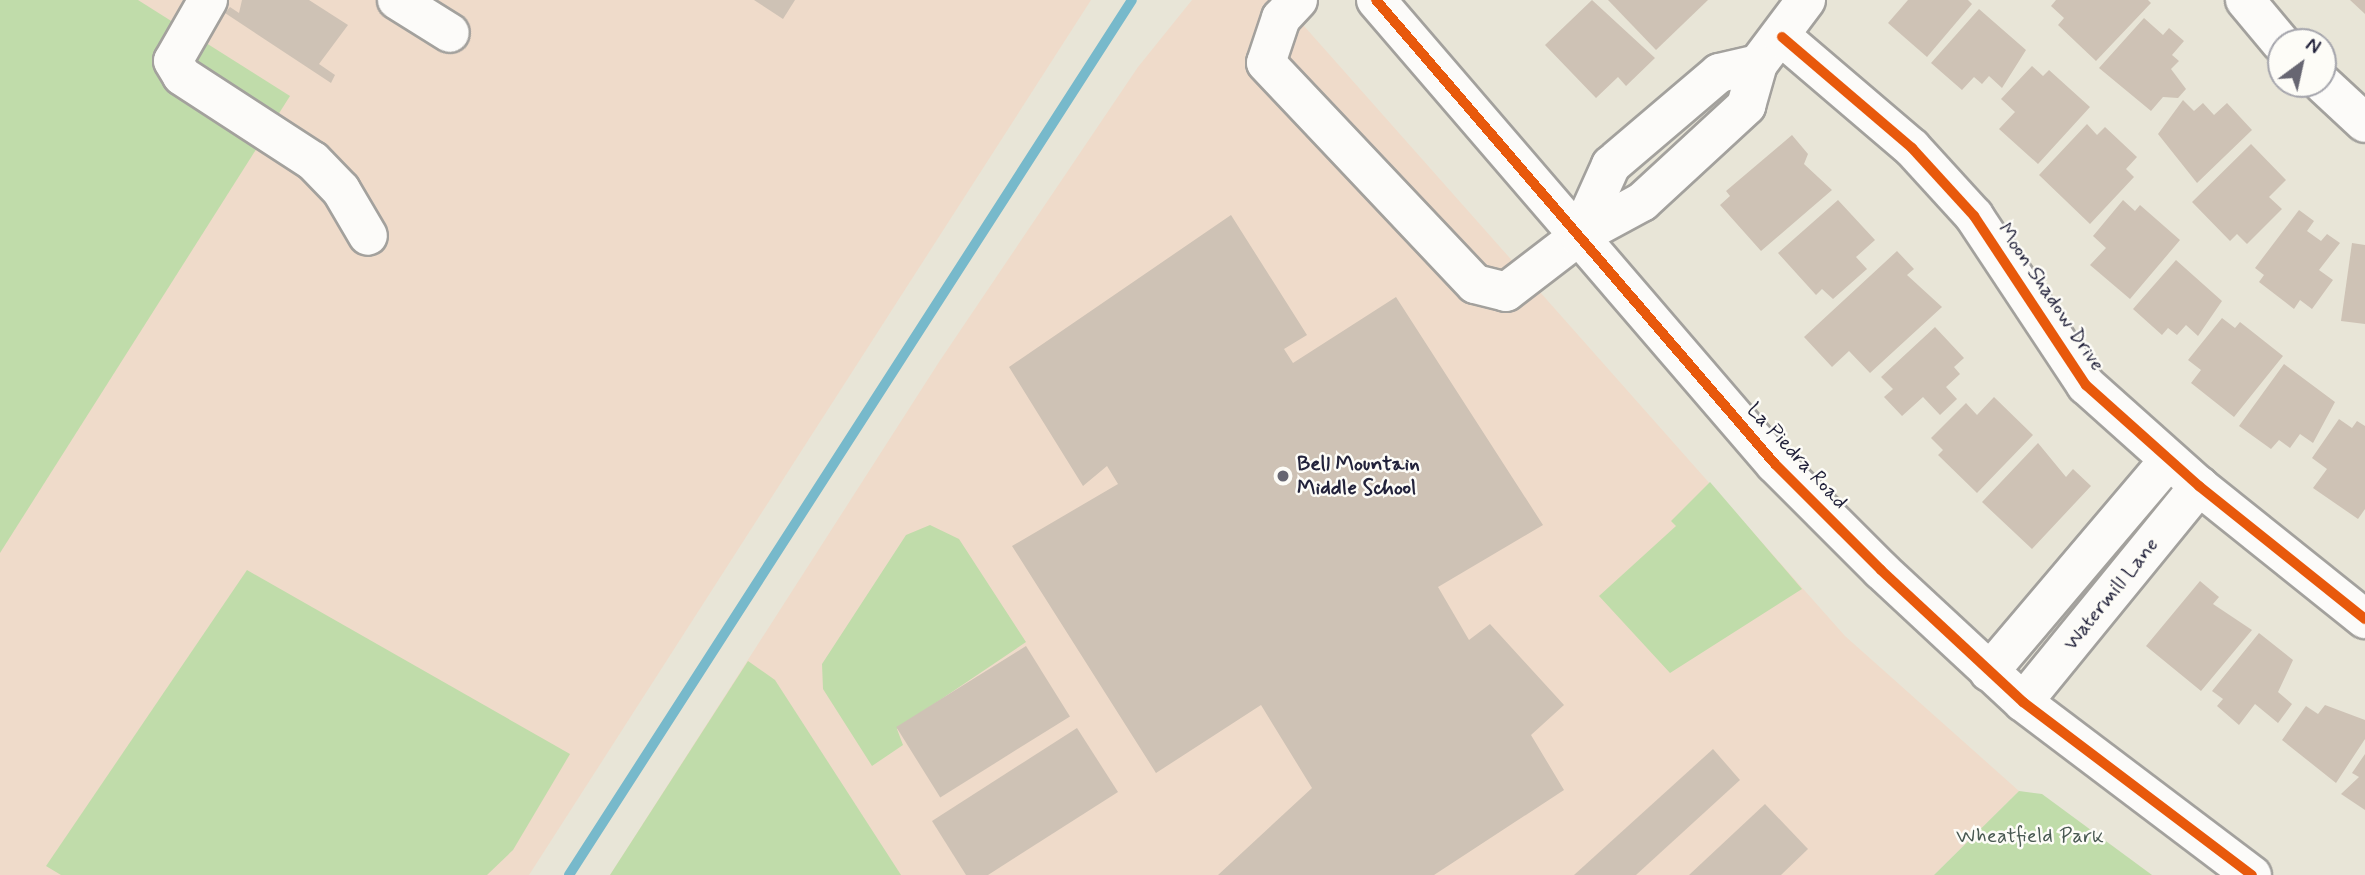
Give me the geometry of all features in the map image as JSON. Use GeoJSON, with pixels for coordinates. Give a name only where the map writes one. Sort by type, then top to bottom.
{"type":"FeatureCollection","features":[{"type":"Feature","properties":{"kind":"street"},"geometry":{"type":"LineString","coordinates":[[208,0],[173,61],[182,76],[313,161],[341,190],[368,236]]}},
{"type":"Feature","properties":{"kind":"street"},"geometry":{"type":"LineString","coordinates":[[397,0],[450,33]]}},
{"type":"Feature","properties":{"kind":"street"},"geometry":{"type":"LineString","coordinates":[[1298,0],[1281,18],[1266,63],[1475,284],[1506,292],[1579,236],[1642,202],[1746,106],[1770,51],[1806,0]]}},
{"type":"Feature","properties":{"kind":"street","name":"La Piedra Road"},"geometry":{"type":"LineString","coordinates":[[1376,0],[1775,464],[2023,702],[2252,875]]}},
{"type":"Feature","properties":{"kind":"street"},"geometry":{"type":"LineString","coordinates":[[2245,0],[2268,28]]}},
{"type":"Feature","properties":{"kind":"street","name":"Moon Shadow Drive"},"geometry":{"type":"LineString","coordinates":[[1770,51],[1930,167],[1974,216],[2086,385],[2199,486],[2365,619]]}},
{"type":"Feature","properties":{"kind":"street"},"geometry":{"type":"LineString","coordinates":[[2337,97],[2365,123]]}},
{"type":"Feature","properties":{"kind":"street","name":"Watermill Lane"},"geometry":{"type":"LineString","coordinates":[[1989,672],[2169,460]]}},
{"type":"Feature","properties":{"kind":"street","name":"Watermill Lane"},"geometry":{"type":"LineString","coordinates":[[2023,702],[2199,486]]}},
{"type":"Feature","properties":{"kind":"shaded area"},"geometry":{"type":"Polygon","coordinates":[[[0,0],[1091,0],[529,875],[0,875],[0,0]]]}},
{"type":"Feature","properties":{"kind":"shaded area","name":"Bell Mountain Middle School"},"geometry":{"type":"Polygon","coordinates":[[[1192,0],[1281,0],[1845,636],[2019,791],[1934,875],[610,875],[939,362],[1138,67],[1192,0]]]}},
{"type":"Feature","properties":{"kind":"green space"},"geometry":{"type":"Polygon","coordinates":[[[0,0],[138,0],[290,96],[0,553],[0,0]]]}},
{"type":"Feature","properties":{"kind":"green space"},"geometry":{"type":"Polygon","coordinates":[[[1710,482],[1802,589],[1670,673],[1599,596],[1676,526],[1671,521],[1710,482]]]}},
{"type":"Feature","properties":{"kind":"green space"},"geometry":{"type":"Polygon","coordinates":[[[930,525],[959,539],[1026,642],[897,729],[903,745],[872,766],[823,689],[822,664],[906,535],[930,525]]]}},
{"type":"Feature","properties":{"kind":"green space"},"geometry":{"type":"Polygon","coordinates":[[[247,570],[570,754],[513,850],[487,875],[61,875],[46,866],[247,570]]]}},
{"type":"Feature","properties":{"kind":"green space"},"geometry":{"type":"Polygon","coordinates":[[[748,661],[775,680],[901,875],[610,875],[748,661]]]}},
{"type":"Feature","properties":{"kind":"green space","name":"Wheatfield Park"},"geometry":{"type":"Polygon","coordinates":[[[2019,791],[2042,794],[2152,875],[1934,875],[2019,791]]]}},
{"type":"Feature","properties":{"kind":"building"},"geometry":{"type":"Polygon","coordinates":[[[242,0],[309,0],[348,25],[319,64],[335,75],[331,83],[225,13],[230,7],[239,13],[242,0]]]}},
{"type":"Feature","properties":{"kind":"building"},"geometry":{"type":"Polygon","coordinates":[[[754,0],[795,0],[783,19],[754,0]]]}},
{"type":"Feature","properties":{"kind":"building"},"geometry":{"type":"Polygon","coordinates":[[[1592,0],[1655,58],[1626,86],[1618,77],[1596,98],[1545,45],[1592,0]]]}},
{"type":"Feature","properties":{"kind":"building"},"geometry":{"type":"Polygon","coordinates":[[[1608,0],[1708,0],[1656,50],[1608,0]]]}},
{"type":"Feature","properties":{"kind":"building"},"geometry":{"type":"Polygon","coordinates":[[[1908,0],[1968,0],[1972,4],[1927,57],[1888,23],[1908,0]]]}},
{"type":"Feature","properties":{"kind":"building"},"geometry":{"type":"Polygon","coordinates":[[[2056,0],[2148,0],[2151,3],[2096,61],[2058,25],[2064,18],[2051,6],[2056,0]]]}},
{"type":"Feature","properties":{"kind":"building"},"geometry":{"type":"Polygon","coordinates":[[[2350,0],[2365,0],[2365,14],[2350,0]]]}},
{"type":"Feature","properties":{"kind":"building"},"geometry":{"type":"Polygon","coordinates":[[[1979,9],[2026,50],[2002,88],[1989,76],[1982,84],[1974,77],[1962,90],[1931,63],[1979,9]]]}},
{"type":"Feature","properties":{"kind":"building"},"geometry":{"type":"Polygon","coordinates":[[[2144,18],[2163,35],[2169,28],[2184,41],[2172,55],[2179,61],[2171,69],[2186,89],[2178,98],[2163,97],[2151,111],[2099,68],[2144,18]]]}},
{"type":"Feature","properties":{"kind":"building"},"geometry":{"type":"Polygon","coordinates":[[[2032,66],[2043,76],[2049,70],[2090,107],[2038,164],[1999,129],[2015,112],[2001,99],[2032,66]]]}},
{"type":"Feature","properties":{"kind":"building"},"geometry":{"type":"Polygon","coordinates":[[[2183,100],[2194,111],[2203,103],[2214,115],[2227,103],[2252,130],[2197,183],[2158,134],[2183,100]]]}},
{"type":"Feature","properties":{"kind":"building"},"geometry":{"type":"Polygon","coordinates":[[[2087,124],[2097,135],[2105,127],[2137,157],[2126,169],[2134,177],[2090,224],[2039,175],[2087,124]]]}},
{"type":"Feature","properties":{"kind":"building"},"geometry":{"type":"Polygon","coordinates":[[[1792,135],[1808,154],[1804,164],[1832,190],[1761,251],[1720,205],[1730,196],[1726,191],[1792,135]]]}},
{"type":"Feature","properties":{"kind":"building"},"geometry":{"type":"Polygon","coordinates":[[[2251,144],[2286,180],[2269,197],[2282,209],[2247,244],[2237,234],[2230,241],[2192,202],[2251,144]]]}},
{"type":"Feature","properties":{"kind":"building"},"geometry":{"type":"Polygon","coordinates":[[[1838,200],[1875,240],[1856,257],[1867,269],[1833,299],[1822,289],[1816,295],[1778,253],[1838,200]]]}},
{"type":"Feature","properties":{"kind":"building"},"geometry":{"type":"Polygon","coordinates":[[[2123,200],[2135,211],[2140,205],[2180,240],[2130,299],[2090,265],[2106,248],[2093,236],[2123,200]]]}},
{"type":"Feature","properties":{"kind":"building"},"geometry":{"type":"Polygon","coordinates":[[[2299,210],[2314,221],[2307,231],[2321,241],[2327,234],[2340,243],[2319,270],[2333,280],[2312,309],[2300,300],[2294,309],[2259,282],[2264,275],[2255,268],[2299,210]]]}},
{"type":"Feature","properties":{"kind":"building"},"geometry":{"type":"Polygon","coordinates":[[[1231,215],[1307,335],[1284,349],[1293,363],[1396,297],[1543,525],[1438,587],[1469,640],[1490,624],[1564,705],[1531,735],[1564,790],[1434,875],[1218,875],[1312,788],[1261,705],[1156,773],[1012,546],[1118,484],[1107,466],[1083,486],[1009,367],[1231,215]]]}},
{"type":"Feature","properties":{"kind":"building"},"geometry":{"type":"Polygon","coordinates":[[[2352,243],[2365,245],[2365,324],[2341,321],[2352,243]]]}},
{"type":"Feature","properties":{"kind":"building"},"geometry":{"type":"Polygon","coordinates":[[[1897,251],[1914,269],[1907,275],[1942,307],[1870,373],[1849,351],[1832,367],[1804,337],[1897,251]]]}},
{"type":"Feature","properties":{"kind":"building"},"geometry":{"type":"Polygon","coordinates":[[[2176,260],[2222,301],[2198,336],[2186,325],[2177,335],[2168,328],[2162,335],[2133,309],[2176,260]]]}},
{"type":"Feature","properties":{"kind":"building"},"geometry":{"type":"Polygon","coordinates":[[[2222,318],[2235,328],[2240,322],[2283,356],[2234,417],[2191,383],[2201,370],[2188,360],[2222,318]]]}},
{"type":"Feature","properties":{"kind":"building"},"geometry":{"type":"Polygon","coordinates":[[[1935,327],[1964,358],[1954,367],[1960,374],[1946,387],[1957,399],[1940,415],[1923,397],[1902,416],[1884,397],[1893,389],[1881,377],[1935,327]]]}},
{"type":"Feature","properties":{"kind":"building"},"geometry":{"type":"Polygon","coordinates":[[[2284,364],[2335,402],[2313,443],[2300,434],[2290,448],[2279,440],[2271,449],[2239,426],[2284,364]]]}},
{"type":"Feature","properties":{"kind":"building"},"geometry":{"type":"Polygon","coordinates":[[[1994,397],[2033,435],[1977,493],[1938,455],[1943,450],[1931,438],[1966,403],[1977,415],[1994,397]]]}},
{"type":"Feature","properties":{"kind":"building"},"geometry":{"type":"Polygon","coordinates":[[[2339,419],[2352,428],[2357,421],[2365,426],[2365,509],[2358,519],[2313,488],[2327,469],[2312,458],[2339,419]]]}},
{"type":"Feature","properties":{"kind":"building"},"geometry":{"type":"Polygon","coordinates":[[[2038,443],[2066,477],[2073,469],[2091,486],[2032,549],[1982,502],[2038,443]]]}},
{"type":"Feature","properties":{"kind":"building"},"geometry":{"type":"Polygon","coordinates":[[[2200,581],[2219,597],[2213,604],[2252,630],[2201,691],[2146,646],[2200,581]]]}},
{"type":"Feature","properties":{"kind":"building"},"geometry":{"type":"Polygon","coordinates":[[[2259,633],[2293,660],[2278,692],[2292,704],[2278,723],[2255,704],[2239,725],[2217,706],[2223,699],[2212,691],[2259,633]]]}},
{"type":"Feature","properties":{"kind":"building"},"geometry":{"type":"Polygon","coordinates":[[[1026,646],[1070,716],[940,797],[896,727],[1026,646]]]}},
{"type":"Feature","properties":{"kind":"building"},"geometry":{"type":"Polygon","coordinates":[[[2325,705],[2365,720],[2365,739],[2336,783],[2282,740],[2306,706],[2318,714],[2325,705]]]}},
{"type":"Feature","properties":{"kind":"building"},"geometry":{"type":"Polygon","coordinates":[[[1077,728],[1118,792],[988,875],[966,875],[932,821],[1077,728]]]}},
{"type":"Feature","properties":{"kind":"building"},"geometry":{"type":"Polygon","coordinates":[[[1713,749],[1740,780],[1636,875],[1574,875],[1713,749]]]}},
{"type":"Feature","properties":{"kind":"building"},"geometry":{"type":"Polygon","coordinates":[[[2365,754],[2365,810],[2341,794],[2359,777],[2352,773],[2365,754]]]}},
{"type":"Feature","properties":{"kind":"building"},"geometry":{"type":"Polygon","coordinates":[[[1765,804],[1808,849],[1781,875],[1689,875],[1765,804]]]}},
{"type":"Feature","properties":{"kind":"waterway"},"geometry":{"type":"LineString","coordinates":[[569,875],[1132,0]]}},
{"type":"Feature","properties":{"kind":"cycle path"},"geometry":{"type":"LineString","coordinates":[[1376,0],[1775,464],[1881,570],[2023,702],[2252,875]]}},
{"type":"Feature","properties":{"kind":"cycle path"},"geometry":{"type":"LineString","coordinates":[[1782,37],[1912,148],[1974,216],[2086,385],[2199,486],[2365,619]]}},
{"type":"Feature","properties":{"kind":"place","name":"Bell Mountain Middle School"},"geometry":{"type":"Point","coordinates":[1283,476]}}]}
